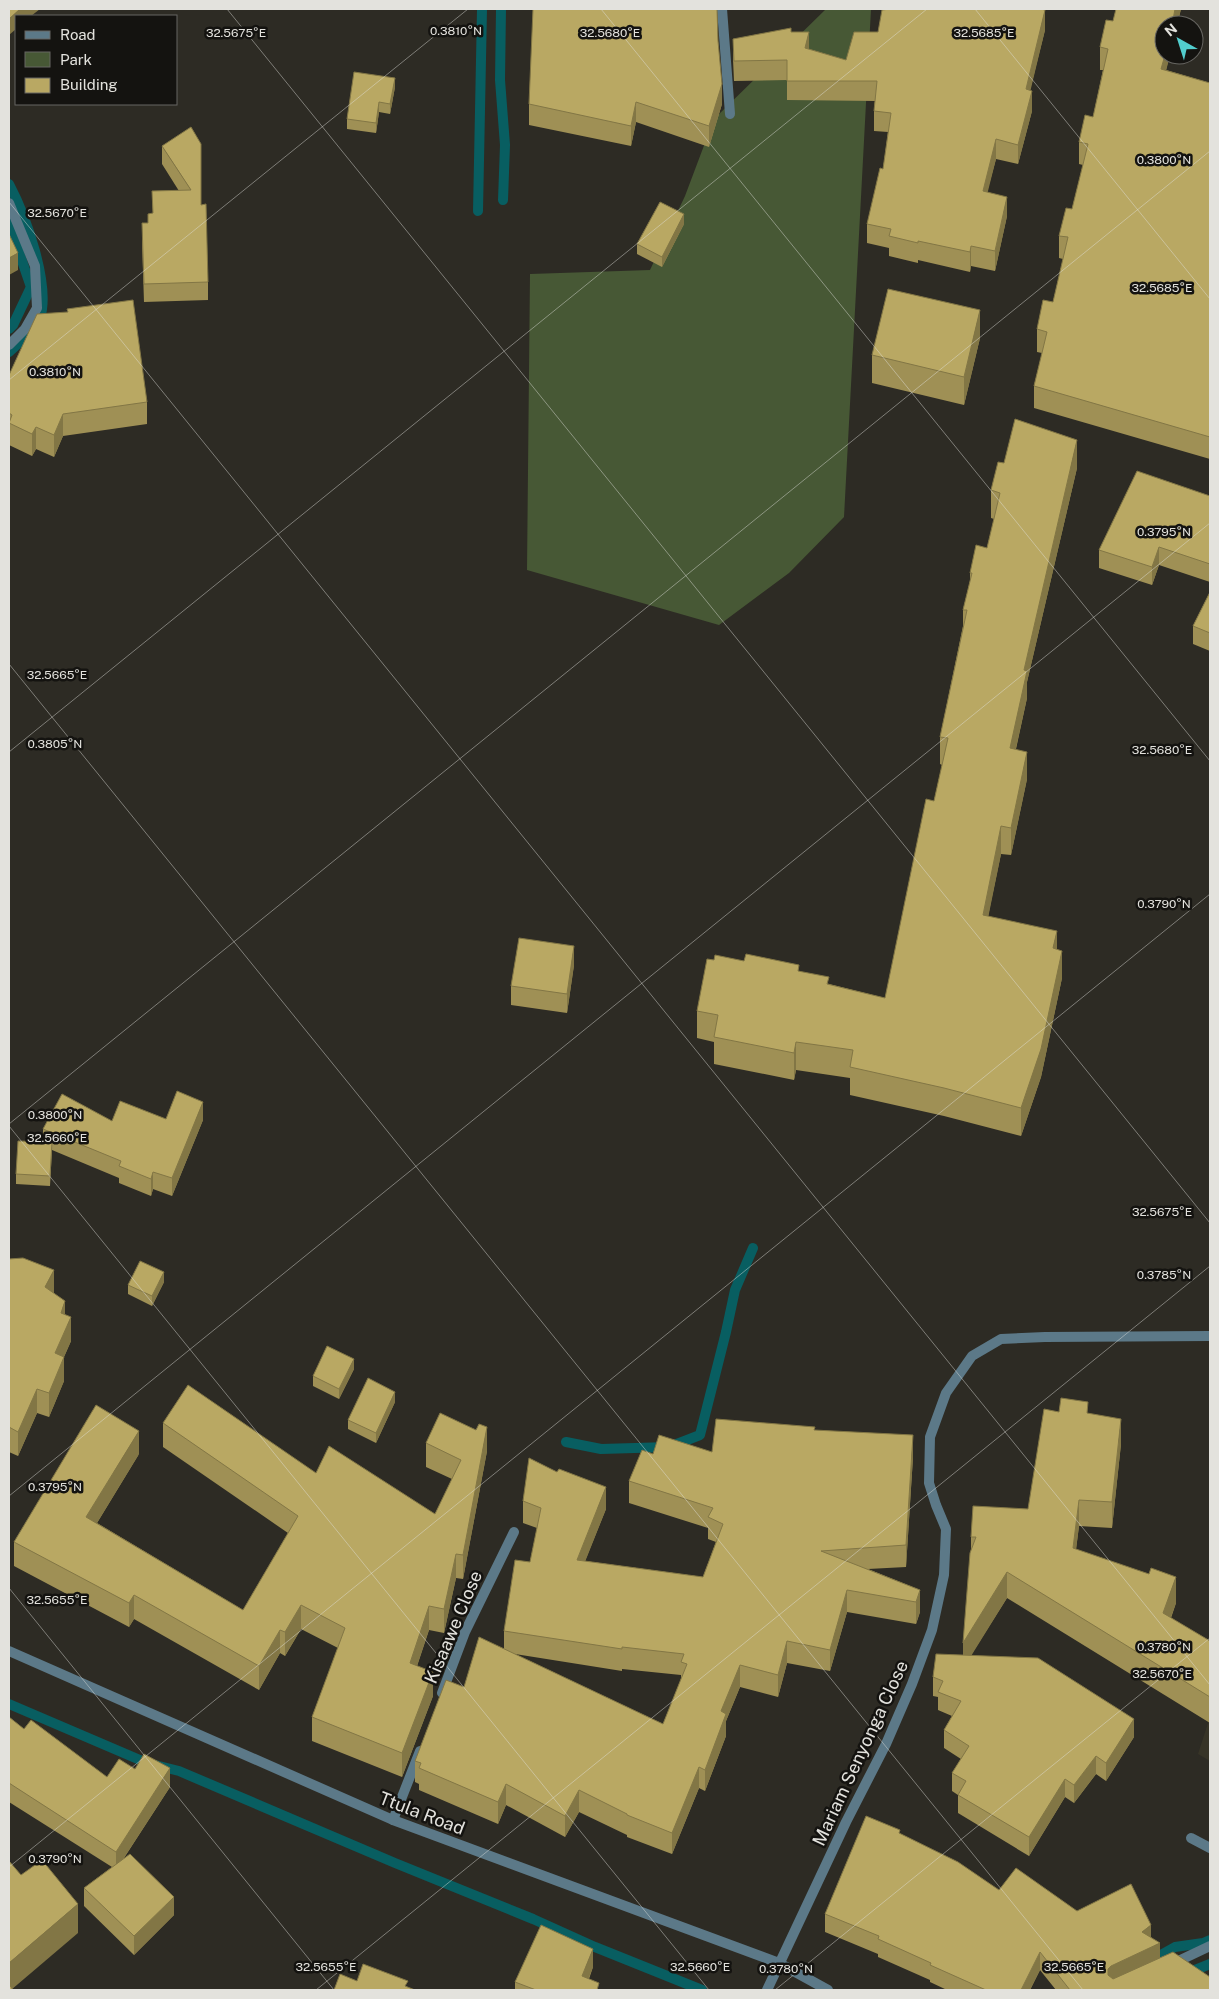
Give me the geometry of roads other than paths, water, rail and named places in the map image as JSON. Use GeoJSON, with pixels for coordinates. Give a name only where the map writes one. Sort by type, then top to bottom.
{"type":"FeatureCollection","features":[{"type":"Feature","properties":{"kind":"street"},"geometry":{"type":"LineString","coordinates":[[722,9],[730,114]]}},
{"type":"Feature","properties":{"kind":"street"},"geometry":{"type":"LineString","coordinates":[[9,345],[25,329],[37,308],[35,266],[10,207]]}},
{"type":"Feature","properties":{"kind":"street","name":"Mariam Senyonga Close"},"geometry":{"type":"LineString","coordinates":[[767,1990],[854,1806],[886,1744],[912,1684],[932,1630],[944,1575],[946,1529],[929,1482],[930,1437],[946,1393],[972,1356],[1001,1339],[1045,1336],[1210,1336]]}},
{"type":"Feature","properties":{"kind":"street","name":"Kisaawe Close"},"geometry":{"type":"LineString","coordinates":[[438,1704],[465,1632],[514,1532]]}},
{"type":"Feature","properties":{"kind":"street","name":"Ttula Road"},"geometry":{"type":"LineString","coordinates":[[9,1650],[393,1820],[779,1963],[828,1990]]}},
{"type":"Feature","properties":{"kind":"street"},"geometry":{"type":"LineString","coordinates":[[393,1820],[424,1740]]}},
{"type":"Feature","properties":{"kind":"street"},"geometry":{"type":"LineString","coordinates":[[1191,1838],[1210,1848]]}},
{"type":"Feature","properties":{"kind":"street"},"geometry":{"type":"LineString","coordinates":[[1158,1970],[1210,1946]]}},
{"type":"Feature","properties":{"kind":"waterway"},"geometry":{"type":"LineString","coordinates":[[478,211],[482,9]]}},
{"type":"Feature","properties":{"kind":"waterway"},"geometry":{"type":"LineString","coordinates":[[501,9],[500,80],[505,145],[503,200]]}},
{"type":"Feature","properties":{"kind":"waterway"},"geometry":{"type":"LineString","coordinates":[[9,184],[29,231],[35,250],[42,287],[42,304],[38,322],[9,352]]}},
{"type":"Feature","properties":{"kind":"waterway"},"geometry":{"type":"LineString","coordinates":[[9,223],[31,287],[13,325],[9,329]]}},
{"type":"Feature","properties":{"kind":"waterway"},"geometry":{"type":"LineString","coordinates":[[566,1442],[601,1449],[669,1447],[700,1435],[735,1290],[753,1248]]}},
{"type":"Feature","properties":{"kind":"waterway"},"geometry":{"type":"LineString","coordinates":[[9,1704],[147,1763],[179,1771],[395,1863],[533,1919],[595,1947],[702,1990]]}},
{"type":"Feature","properties":{"kind":"waterway"},"geometry":{"type":"LineString","coordinates":[[1148,1962],[1175,1947],[1203,1943],[1210,1940]]}},
{"type":"Feature","properties":{"kind":"waterway"},"geometry":{"type":"LineString","coordinates":[[1185,1974],[1210,1964]]}}]}
